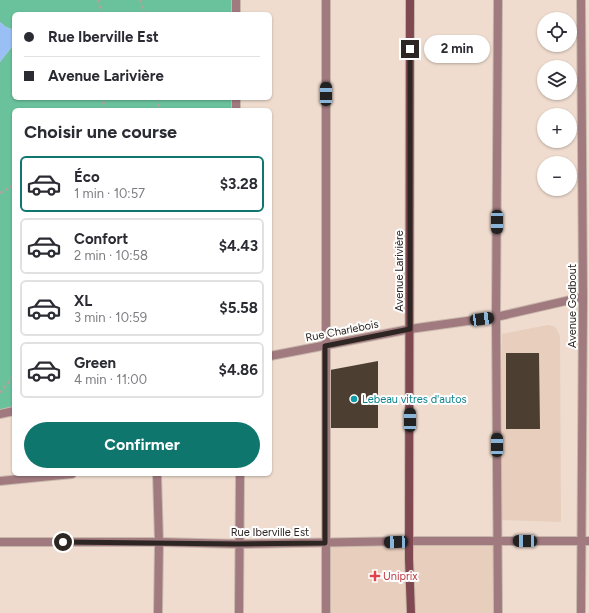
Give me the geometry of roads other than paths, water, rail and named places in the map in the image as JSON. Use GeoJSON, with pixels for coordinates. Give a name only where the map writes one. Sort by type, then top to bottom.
{"type":"FeatureCollection","features":[{"type":"Feature","properties":{"kind":"main road","name":"Avenue Larivière"},"geometry":{"type":"LineString","coordinates":[[410,0],[411,613]]}},
{"type":"Feature","properties":{"kind":"street"},"geometry":{"type":"LineString","coordinates":[[236,0],[236,12]]}},
{"type":"Feature","properties":{"kind":"street"},"geometry":{"type":"LineString","coordinates":[[326,0],[326,613]]}},
{"type":"Feature","properties":{"kind":"street"},"geometry":{"type":"LineString","coordinates":[[498,0],[496,317],[498,613]]}},
{"type":"Feature","properties":{"kind":"street","name":"Avenue Godbout"},"geometry":{"type":"LineString","coordinates":[[580,613],[585,541],[581,0]]}},
{"type":"Feature","properties":{"kind":"street","name":"Rue Charlebois"},"geometry":{"type":"LineString","coordinates":[[272,356],[410,329],[496,317],[583,297]]}},
{"type":"Feature","properties":{"kind":"street"},"geometry":{"type":"LineString","coordinates":[[0,414],[12,411]]}},
{"type":"Feature","properties":{"kind":"street"},"geometry":{"type":"LineString","coordinates":[[0,481],[51,476]]}},
{"type":"Feature","properties":{"kind":"street"},"geometry":{"type":"LineString","coordinates":[[157,476],[159,542],[158,613]]}},
{"type":"Feature","properties":{"kind":"street"},"geometry":{"type":"LineString","coordinates":[[239,613],[240,476]]}},
{"type":"Feature","properties":{"kind":"street","name":"Rue Iberville Est"},"geometry":{"type":"LineString","coordinates":[[0,542],[159,542],[239,544],[410,541],[585,541]]}},
{"type":"Feature","properties":{"kind":"water"},"geometry":{"type":"Polygon","coordinates":[[[0,22],[12,29],[12,47],[0,62],[0,22]]]}},
{"type":"Feature","properties":{"kind":"place","name":"Lebeau vitres d'autos"},"geometry":{"type":"Point","coordinates":[354,399]}},
{"type":"Feature","properties":{"kind":"place","name":"Uniprix"},"geometry":{"type":"Point","coordinates":[375,576]}}]}
